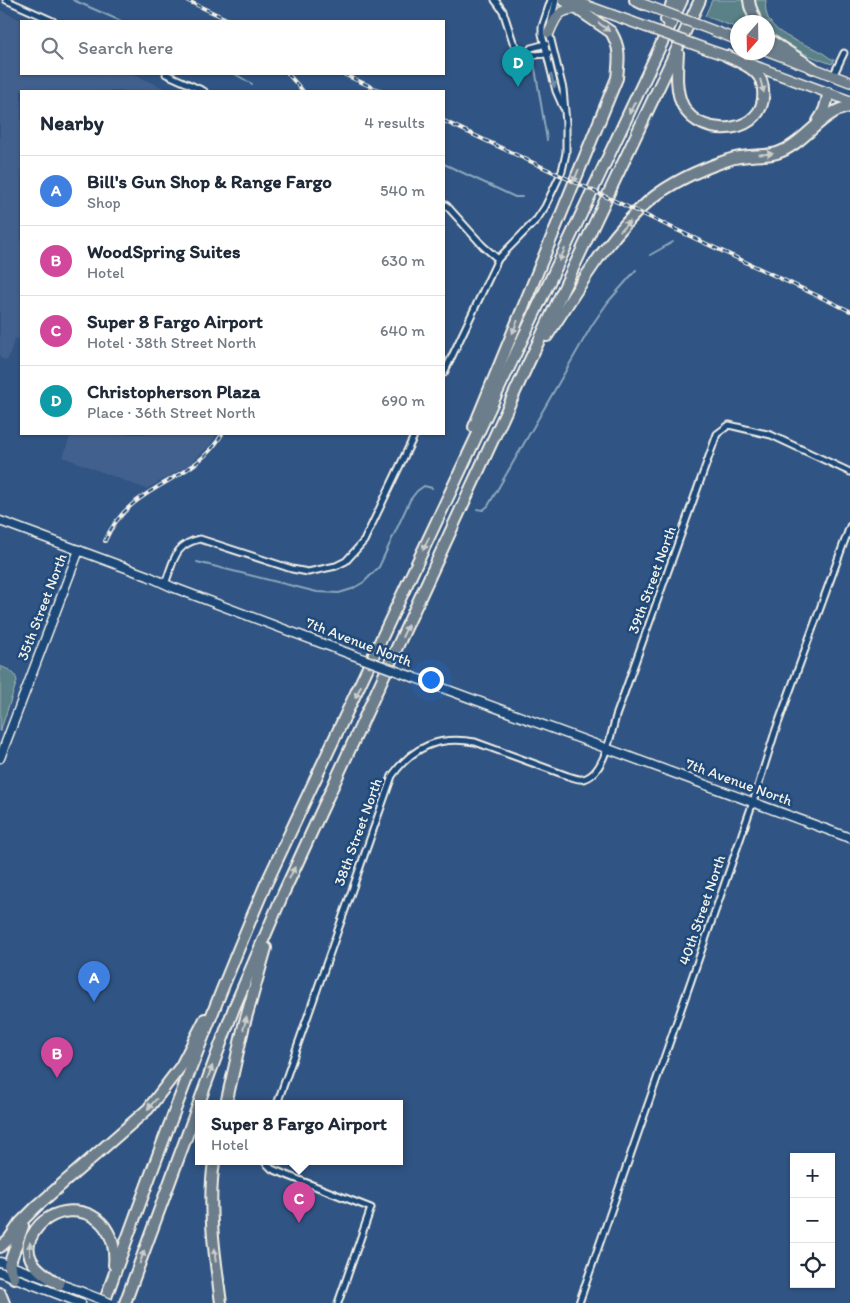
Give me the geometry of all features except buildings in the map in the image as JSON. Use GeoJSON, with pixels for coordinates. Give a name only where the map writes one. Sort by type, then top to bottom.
{"type":"FeatureCollection","features":[{"type":"Feature","properties":{"kind":"highway"},"geometry":{"type":"LineString","coordinates":[[440,516],[460,457],[617,78],[620,53],[611,32],[573,4],[564,0]]}},
{"type":"Feature","properties":{"kind":"highway"},"geometry":{"type":"LineString","coordinates":[[646,79],[673,0]]}},
{"type":"Feature","properties":{"kind":"highway"},"geometry":{"type":"LineString","coordinates":[[104,1303],[229,971],[265,886],[682,0]]}},
{"type":"Feature","properties":{"kind":"highway"},"geometry":{"type":"LineString","coordinates":[[200,1100],[234,1008],[283,894],[527,366],[700,0]]}},
{"type":"Feature","properties":{"kind":"highway"},"geometry":{"type":"LineString","coordinates":[[750,0],[753,15]]}},
{"type":"Feature","properties":{"kind":"highway"},"geometry":{"type":"LineString","coordinates":[[775,44],[813,68]]}},
{"type":"Feature","properties":{"kind":"highway"},"geometry":{"type":"LineString","coordinates":[[678,49],[676,74],[682,105],[686,111],[703,124],[721,129],[737,127],[750,120],[758,113],[764,94],[763,84],[758,74],[749,66],[726,56]]}},
{"type":"Feature","properties":{"kind":"highway"},"geometry":{"type":"LineString","coordinates":[[527,366],[610,242],[650,200],[672,186],[712,166],[730,159],[753,154],[777,153],[800,141],[823,115],[828,93]]}},
{"type":"Feature","properties":{"kind":"highway"},"geometry":{"type":"LineString","coordinates":[[815,126],[833,113],[850,107]]}},
{"type":"Feature","properties":{"kind":"highway"},"geometry":{"type":"LineString","coordinates":[[227,1100],[255,983],[283,894]]}},
{"type":"Feature","properties":{"kind":"highway"},"geometry":{"type":"LineString","coordinates":[[0,1247],[37,1206],[148,1109],[166,1088],[191,1048],[210,1006],[229,971]]}},
{"type":"Feature","properties":{"kind":"highway"},"geometry":{"type":"LineString","coordinates":[[125,1303],[195,1114]]}},
{"type":"Feature","properties":{"kind":"highway"},"geometry":{"type":"LineString","coordinates":[[214,1165],[211,1215],[222,1303]]}},
{"type":"Feature","properties":{"kind":"highway"},"geometry":{"type":"LineString","coordinates":[[14,1278],[5,1264],[24,1224],[37,1206]]}},
{"type":"Feature","properties":{"kind":"highway"},"geometry":{"type":"LineString","coordinates":[[59,1284],[40,1271],[31,1261],[28,1245],[41,1223],[56,1213],[65,1211],[90,1215],[105,1227],[109,1233],[114,1250],[113,1278]]}},
{"type":"Feature","properties":{"kind":"highway"},"geometry":{"type":"LineString","coordinates":[[0,1293],[4,1303]]}},
{"type":"Feature","properties":{"kind":"main road"},"geometry":{"type":"LineString","coordinates":[[636,1],[730,37]]}},
{"type":"Feature","properties":{"kind":"main road"},"geometry":{"type":"LineString","coordinates":[[550,38],[556,16],[573,4],[596,9],[850,101]]}},
{"type":"Feature","properties":{"kind":"main road"},"geometry":{"type":"LineString","coordinates":[[775,54],[850,82]]}},
{"type":"Feature","properties":{"kind":"main road"},"geometry":{"type":"LineString","coordinates":[[828,93],[833,76]]}},
{"type":"Feature","properties":{"kind":"street"},"geometry":{"type":"LineString","coordinates":[[6,0],[50,20]]}},
{"type":"Feature","properties":{"kind":"street"},"geometry":{"type":"LineString","coordinates":[[495,0],[503,10],[512,42],[520,50],[533,56],[553,51]]}},
{"type":"Feature","properties":{"kind":"street"},"geometry":{"type":"LineString","coordinates":[[551,0],[542,27],[544,44],[556,91],[565,113]]}},
{"type":"Feature","properties":{"kind":"street"},"geometry":{"type":"LineString","coordinates":[[445,371],[498,259],[537,219],[545,207],[562,171],[567,136],[563,89],[550,38],[556,0]]}},
{"type":"Feature","properties":{"kind":"street"},"geometry":{"type":"LineString","coordinates":[[527,53],[531,48],[544,44],[550,38]]}},
{"type":"Feature","properties":{"kind":"street"},"geometry":{"type":"LineString","coordinates":[[833,76],[844,53]]}},
{"type":"Feature","properties":{"kind":"street"},"geometry":{"type":"LineString","coordinates":[[168,75],[202,90]]}},
{"type":"Feature","properties":{"kind":"street"},"geometry":{"type":"LineString","coordinates":[[445,205],[483,246],[498,259]]}},
{"type":"Feature","properties":{"kind":"street","name":"39th Street North"},"geometry":{"type":"LineString","coordinates":[[606,750],[717,434],[729,425],[771,435],[850,472]]}},
{"type":"Feature","properties":{"kind":"street"},"geometry":{"type":"LineString","coordinates":[[165,584],[180,547],[189,541],[200,539],[292,570],[308,572],[336,566],[346,561],[364,541],[415,435]]}},
{"type":"Feature","properties":{"kind":"street","name":"7th Avenue North"},"geometry":{"type":"LineString","coordinates":[[0,521],[606,750],[850,838]]}},
{"type":"Feature","properties":{"kind":"street","name":"40th Street North"},"geometry":{"type":"LineString","coordinates":[[579,1303],[753,802],[775,732],[850,526]]}},
{"type":"Feature","properties":{"kind":"street","name":"35th Street North"},"geometry":{"type":"LineString","coordinates":[[0,758],[79,550]]}},
{"type":"Feature","properties":{"kind":"street","name":"38th Street North"},"geometry":{"type":"LineString","coordinates":[[278,1100],[389,784],[399,766],[414,752],[430,745],[446,741],[463,740],[475,742],[581,779],[590,776],[599,768],[606,750]]}},
{"type":"Feature","properties":{"kind":"street"},"geometry":{"type":"LineString","coordinates":[[268,1165],[272,1169],[371,1208],[338,1303]]}},
{"type":"Feature","properties":{"kind":"street"},"geometry":{"type":"LineString","coordinates":[[5,1264],[110,1303]]}},
{"type":"Feature","properties":{"kind":"street"},"geometry":{"type":"LineString","coordinates":[[0,1272],[79,1303]]}},
{"type":"Feature","properties":{"kind":"shaded area"},"geometry":{"type":"Polygon","coordinates":[[[0,10],[21,20],[20,75],[135,75],[168,90],[20,90],[20,340],[15,338],[7,361],[0,358],[0,10]]]}},
{"type":"Feature","properties":{"kind":"shaded area"},"geometry":{"type":"Polygon","coordinates":[[[71,435],[216,435],[209,446],[189,465],[146,489],[63,457],[71,435]]]}},
{"type":"Feature","properties":{"kind":"green space"},"geometry":{"type":"Polygon","coordinates":[[[712,0],[747,0],[750,15],[730,15],[730,25],[705,16],[712,0]]]}},
{"type":"Feature","properties":{"kind":"green space"},"geometry":{"type":"Polygon","coordinates":[[[755,0],[766,0],[768,15],[756,15],[755,0]]]}},
{"type":"Feature","properties":{"kind":"green space"},"geometry":{"type":"Polygon","coordinates":[[[775,28],[790,38],[818,50],[834,60],[832,64],[815,58],[776,37],[775,28]]]}},
{"type":"Feature","properties":{"kind":"green space"},"geometry":{"type":"Polygon","coordinates":[[[0,666],[13,673],[17,681],[0,732],[0,666]]]}},
{"type":"Feature","properties":{"kind":"waterway"},"geometry":{"type":"LineString","coordinates":[[73,0],[119,20]]}},
{"type":"Feature","properties":{"kind":"waterway"},"geometry":{"type":"LineString","coordinates":[[534,62],[547,140]]}},
{"type":"Feature","properties":{"kind":"waterway"},"geometry":{"type":"LineString","coordinates":[[237,75],[252,84]]}},
{"type":"Feature","properties":{"kind":"waterway"},"geometry":{"type":"LineString","coordinates":[[445,164],[515,197],[522,197]]}},
{"type":"Feature","properties":{"kind":"waterway"},"geometry":{"type":"LineString","coordinates":[[650,255],[673,242]]}},
{"type":"Feature","properties":{"kind":"waterway"},"geometry":{"type":"LineString","coordinates":[[477,509],[483,510],[488,506],[592,325],[608,302],[636,270]]}},
{"type":"Feature","properties":{"kind":"waterway"},"geometry":{"type":"LineString","coordinates":[[197,562],[317,592],[339,593],[352,589],[364,582],[379,567],[410,500],[417,491],[424,486],[432,488]]}},
{"type":"Feature","properties":{"kind":"railway"},"geometry":{"type":"LineString","coordinates":[[186,0],[229,20]]}},
{"type":"Feature","properties":{"kind":"railway"},"geometry":{"type":"LineString","coordinates":[[289,75],[302,90]]}},
{"type":"Feature","properties":{"kind":"railway"},"geometry":{"type":"LineString","coordinates":[[345,75],[379,90]]}},
{"type":"Feature","properties":{"kind":"railway"},"geometry":{"type":"LineString","coordinates":[[445,121],[850,311]]}},
{"type":"Feature","properties":{"kind":"railway"},"geometry":{"type":"LineString","coordinates":[[105,541],[116,522],[130,506],[195,464],[210,451],[221,435]]}},
{"type":"Feature","properties":{"kind":"place","name":"Christopherson Plaza"},"geometry":{"type":"Point","coordinates":[518,87]}},
{"type":"Feature","properties":{"kind":"place","name":"Bill's Gun Shop & Range Fargo"},"geometry":{"type":"Point","coordinates":[94,1002]}},
{"type":"Feature","properties":{"kind":"place","name":"WoodSpring Suites"},"geometry":{"type":"Point","coordinates":[57,1078]}},
{"type":"Feature","properties":{"kind":"place","name":"Super 8 Fargo Airport"},"geometry":{"type":"Point","coordinates":[299,1223]}}]}
